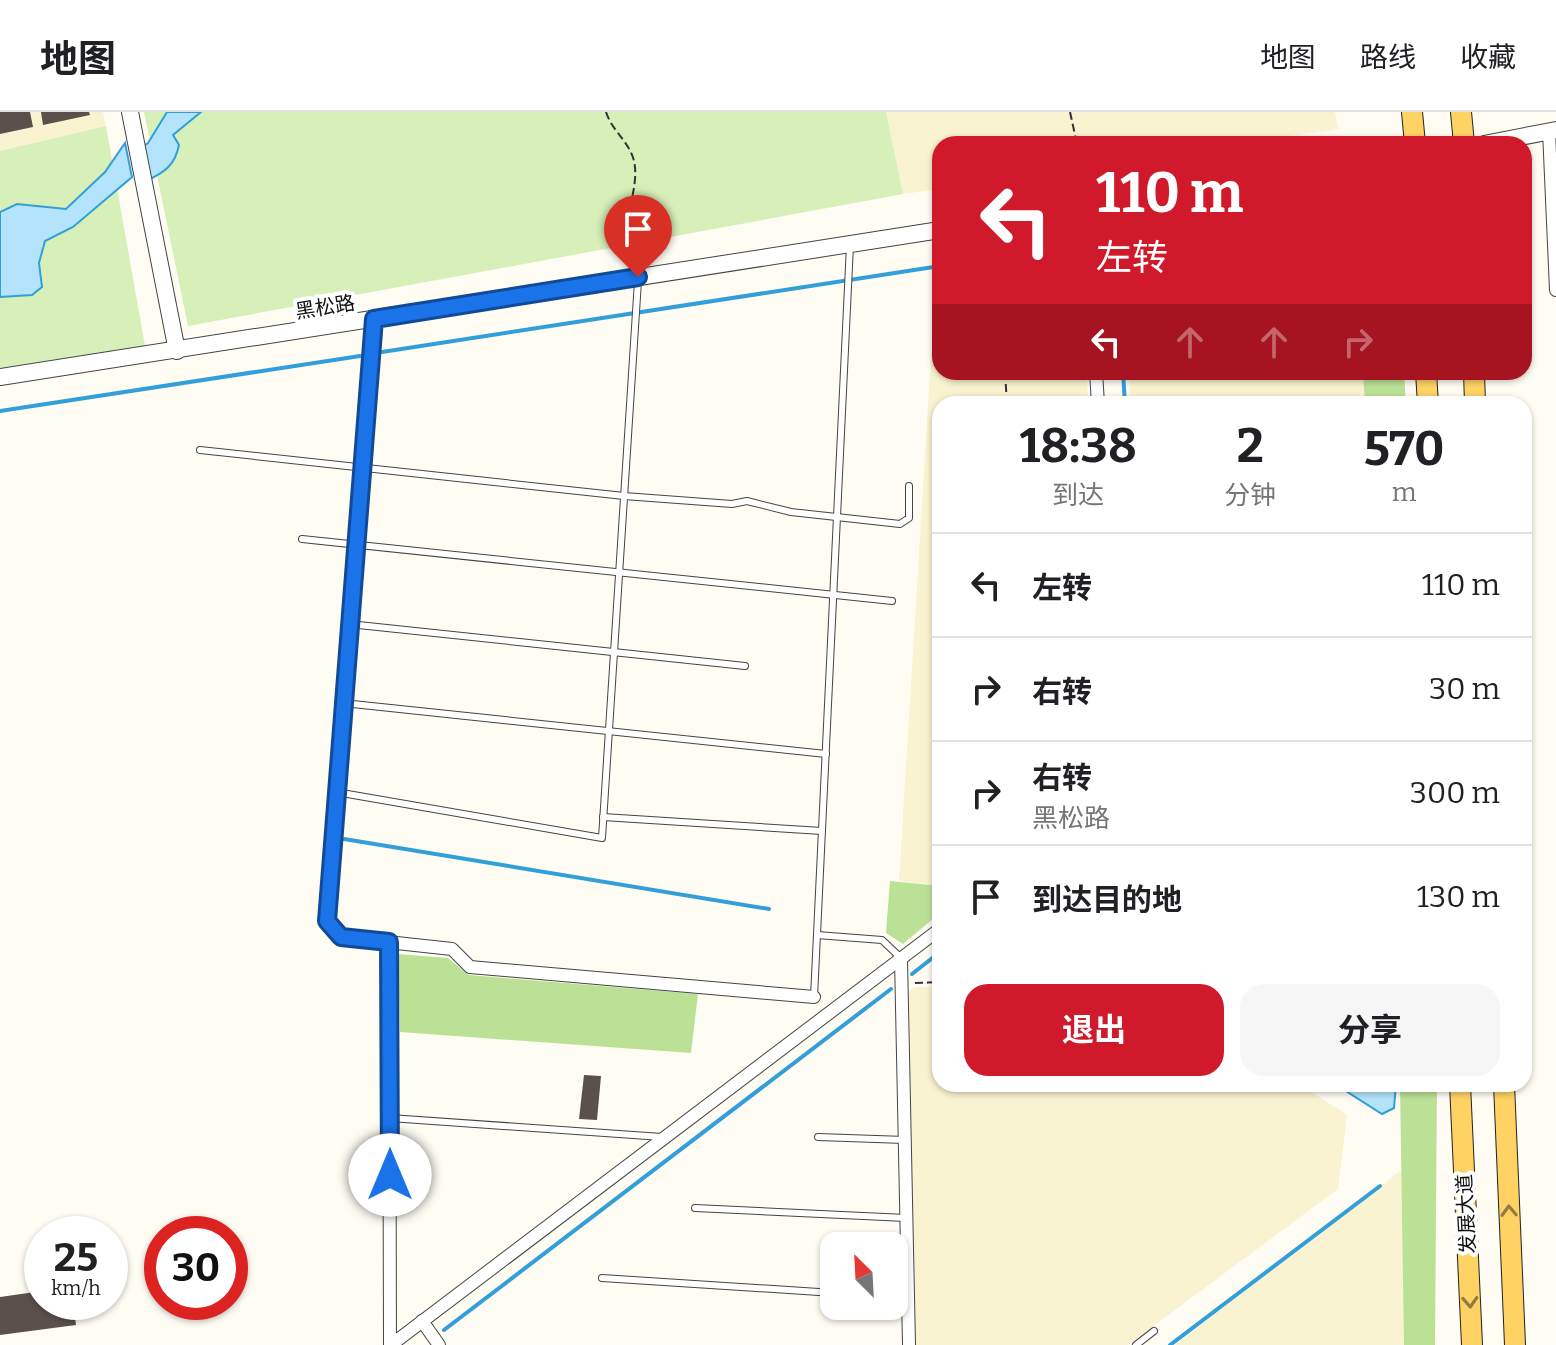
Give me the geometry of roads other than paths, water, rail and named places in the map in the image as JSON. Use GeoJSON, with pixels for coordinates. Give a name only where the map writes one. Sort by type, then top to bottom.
{"type":"FeatureCollection","features":[{"type":"Feature","properties":{"kind":"main road"},"geometry":{"type":"LineString","coordinates":[[1412,112],[1414,136]]}},
{"type":"Feature","properties":{"kind":"main road"},"geometry":{"type":"LineString","coordinates":[[1461,112],[1463,136]]}},
{"type":"Feature","properties":{"kind":"main road","name":"发展大道"},"geometry":{"type":"LineString","coordinates":[[1460,1092],[1472,1345]]}},
{"type":"Feature","properties":{"kind":"main road"},"geometry":{"type":"LineString","coordinates":[[1504,1092],[1515,1345]]}},
{"type":"Feature","properties":{"kind":"street"},"geometry":{"type":"LineString","coordinates":[[130,112],[177,351]]}},
{"type":"Feature","properties":{"kind":"street"},"geometry":{"type":"LineString","coordinates":[[1526,136],[1553,131],[1556,290]]}},
{"type":"Feature","properties":{"kind":"street","name":"黑松路"},"geometry":{"type":"LineString","coordinates":[[0,377],[932,231]]}},
{"type":"Feature","properties":{"kind":"street"},"geometry":{"type":"LineString","coordinates":[[374,319],[327,921],[341,937],[452,949],[470,967],[814,997]]}},
{"type":"Feature","properties":{"kind":"street"},"geometry":{"type":"LineString","coordinates":[[390,1345],[932,935]]}},
{"type":"Feature","properties":{"kind":"street"},"geometry":{"type":"LineString","coordinates":[[389,942],[390,1345]]}},
{"type":"Feature","properties":{"kind":"street"},"geometry":{"type":"LineString","coordinates":[[901,958],[906,1232]]}},
{"type":"Feature","properties":{"kind":"street"},"geometry":{"type":"LineString","coordinates":[[908,1298],[909,1345]]}},
{"type":"Feature","properties":{"kind":"street"},"geometry":{"type":"LineString","coordinates":[[422,1321],[439,1345]]}},
{"type":"Feature","properties":{"kind":"lane"},"geometry":{"type":"LineString","coordinates":[[814,997],[850,244]]}},
{"type":"Feature","properties":{"kind":"lane"},"geometry":{"type":"LineString","coordinates":[[336,792],[602,838],[638,277]]}},
{"type":"Feature","properties":{"kind":"lane"},"geometry":{"type":"LineString","coordinates":[[200,450],[624,496],[732,504],[747,501],[791,512],[900,524],[909,518],[909,486]]}},
{"type":"Feature","properties":{"kind":"lane"},"geometry":{"type":"LineString","coordinates":[[302,539],[892,601]]}},
{"type":"Feature","properties":{"kind":"lane"},"geometry":{"type":"LineString","coordinates":[[349,624],[745,666]]}},
{"type":"Feature","properties":{"kind":"lane"},"geometry":{"type":"LineString","coordinates":[[343,703],[826,754]]}},
{"type":"Feature","properties":{"kind":"lane"},"geometry":{"type":"LineString","coordinates":[[603,817],[822,831]]}},
{"type":"Feature","properties":{"kind":"lane"},"geometry":{"type":"LineString","coordinates":[[817,935],[882,940],[901,958]]}},
{"type":"Feature","properties":{"kind":"lane"},"geometry":{"type":"LineString","coordinates":[[390,1118],[665,1137]]}},
{"type":"Feature","properties":{"kind":"lane"},"geometry":{"type":"LineString","coordinates":[[818,1137],[905,1140]]}},
{"type":"Feature","properties":{"kind":"lane"},"geometry":{"type":"LineString","coordinates":[[695,1208],[906,1218]]}},
{"type":"Feature","properties":{"kind":"lane"},"geometry":{"type":"LineString","coordinates":[[602,1278],[820,1292]]}},
{"type":"Feature","properties":{"kind":"lane"},"geometry":{"type":"LineString","coordinates":[[1136,1345],[1154,1331]]}},
{"type":"Feature","properties":{"kind":"water"},"geometry":{"type":"Polygon","coordinates":[[[167,112],[201,112],[173,135],[179,145],[172,163],[148,180],[141,148],[148,143],[167,112]]]}},
{"type":"Feature","properties":{"kind":"water"},"geometry":{"type":"Polygon","coordinates":[[[125,143],[132,177],[73,227],[45,241],[39,263],[42,287],[32,295],[0,297],[0,212],[17,204],[66,209],[105,172],[125,143]]]}},
{"type":"Feature","properties":{"kind":"water"},"geometry":{"type":"Polygon","coordinates":[[[1348,1092],[1395,1092],[1394,1108],[1382,1114],[1348,1092]]]}},
{"type":"Feature","properties":{"kind":"waterway"},"geometry":{"type":"LineString","coordinates":[[382,352],[932,267]]}},
{"type":"Feature","properties":{"kind":"waterway"},"geometry":{"type":"LineString","coordinates":[[0,411],[360,356]]}},
{"type":"Feature","properties":{"kind":"waterway"},"geometry":{"type":"LineString","coordinates":[[1124,380],[1124,396]]}},
{"type":"Feature","properties":{"kind":"waterway"},"geometry":{"type":"LineString","coordinates":[[344,839],[769,909]]}},
{"type":"Feature","properties":{"kind":"waterway"},"geometry":{"type":"LineString","coordinates":[[912,974],[932,958]]}},
{"type":"Feature","properties":{"kind":"waterway"},"geometry":{"type":"LineString","coordinates":[[444,1330],[891,989]]}},
{"type":"Feature","properties":{"kind":"waterway"},"geometry":{"type":"LineString","coordinates":[[1170,1345],[1380,1186]]}}]}
